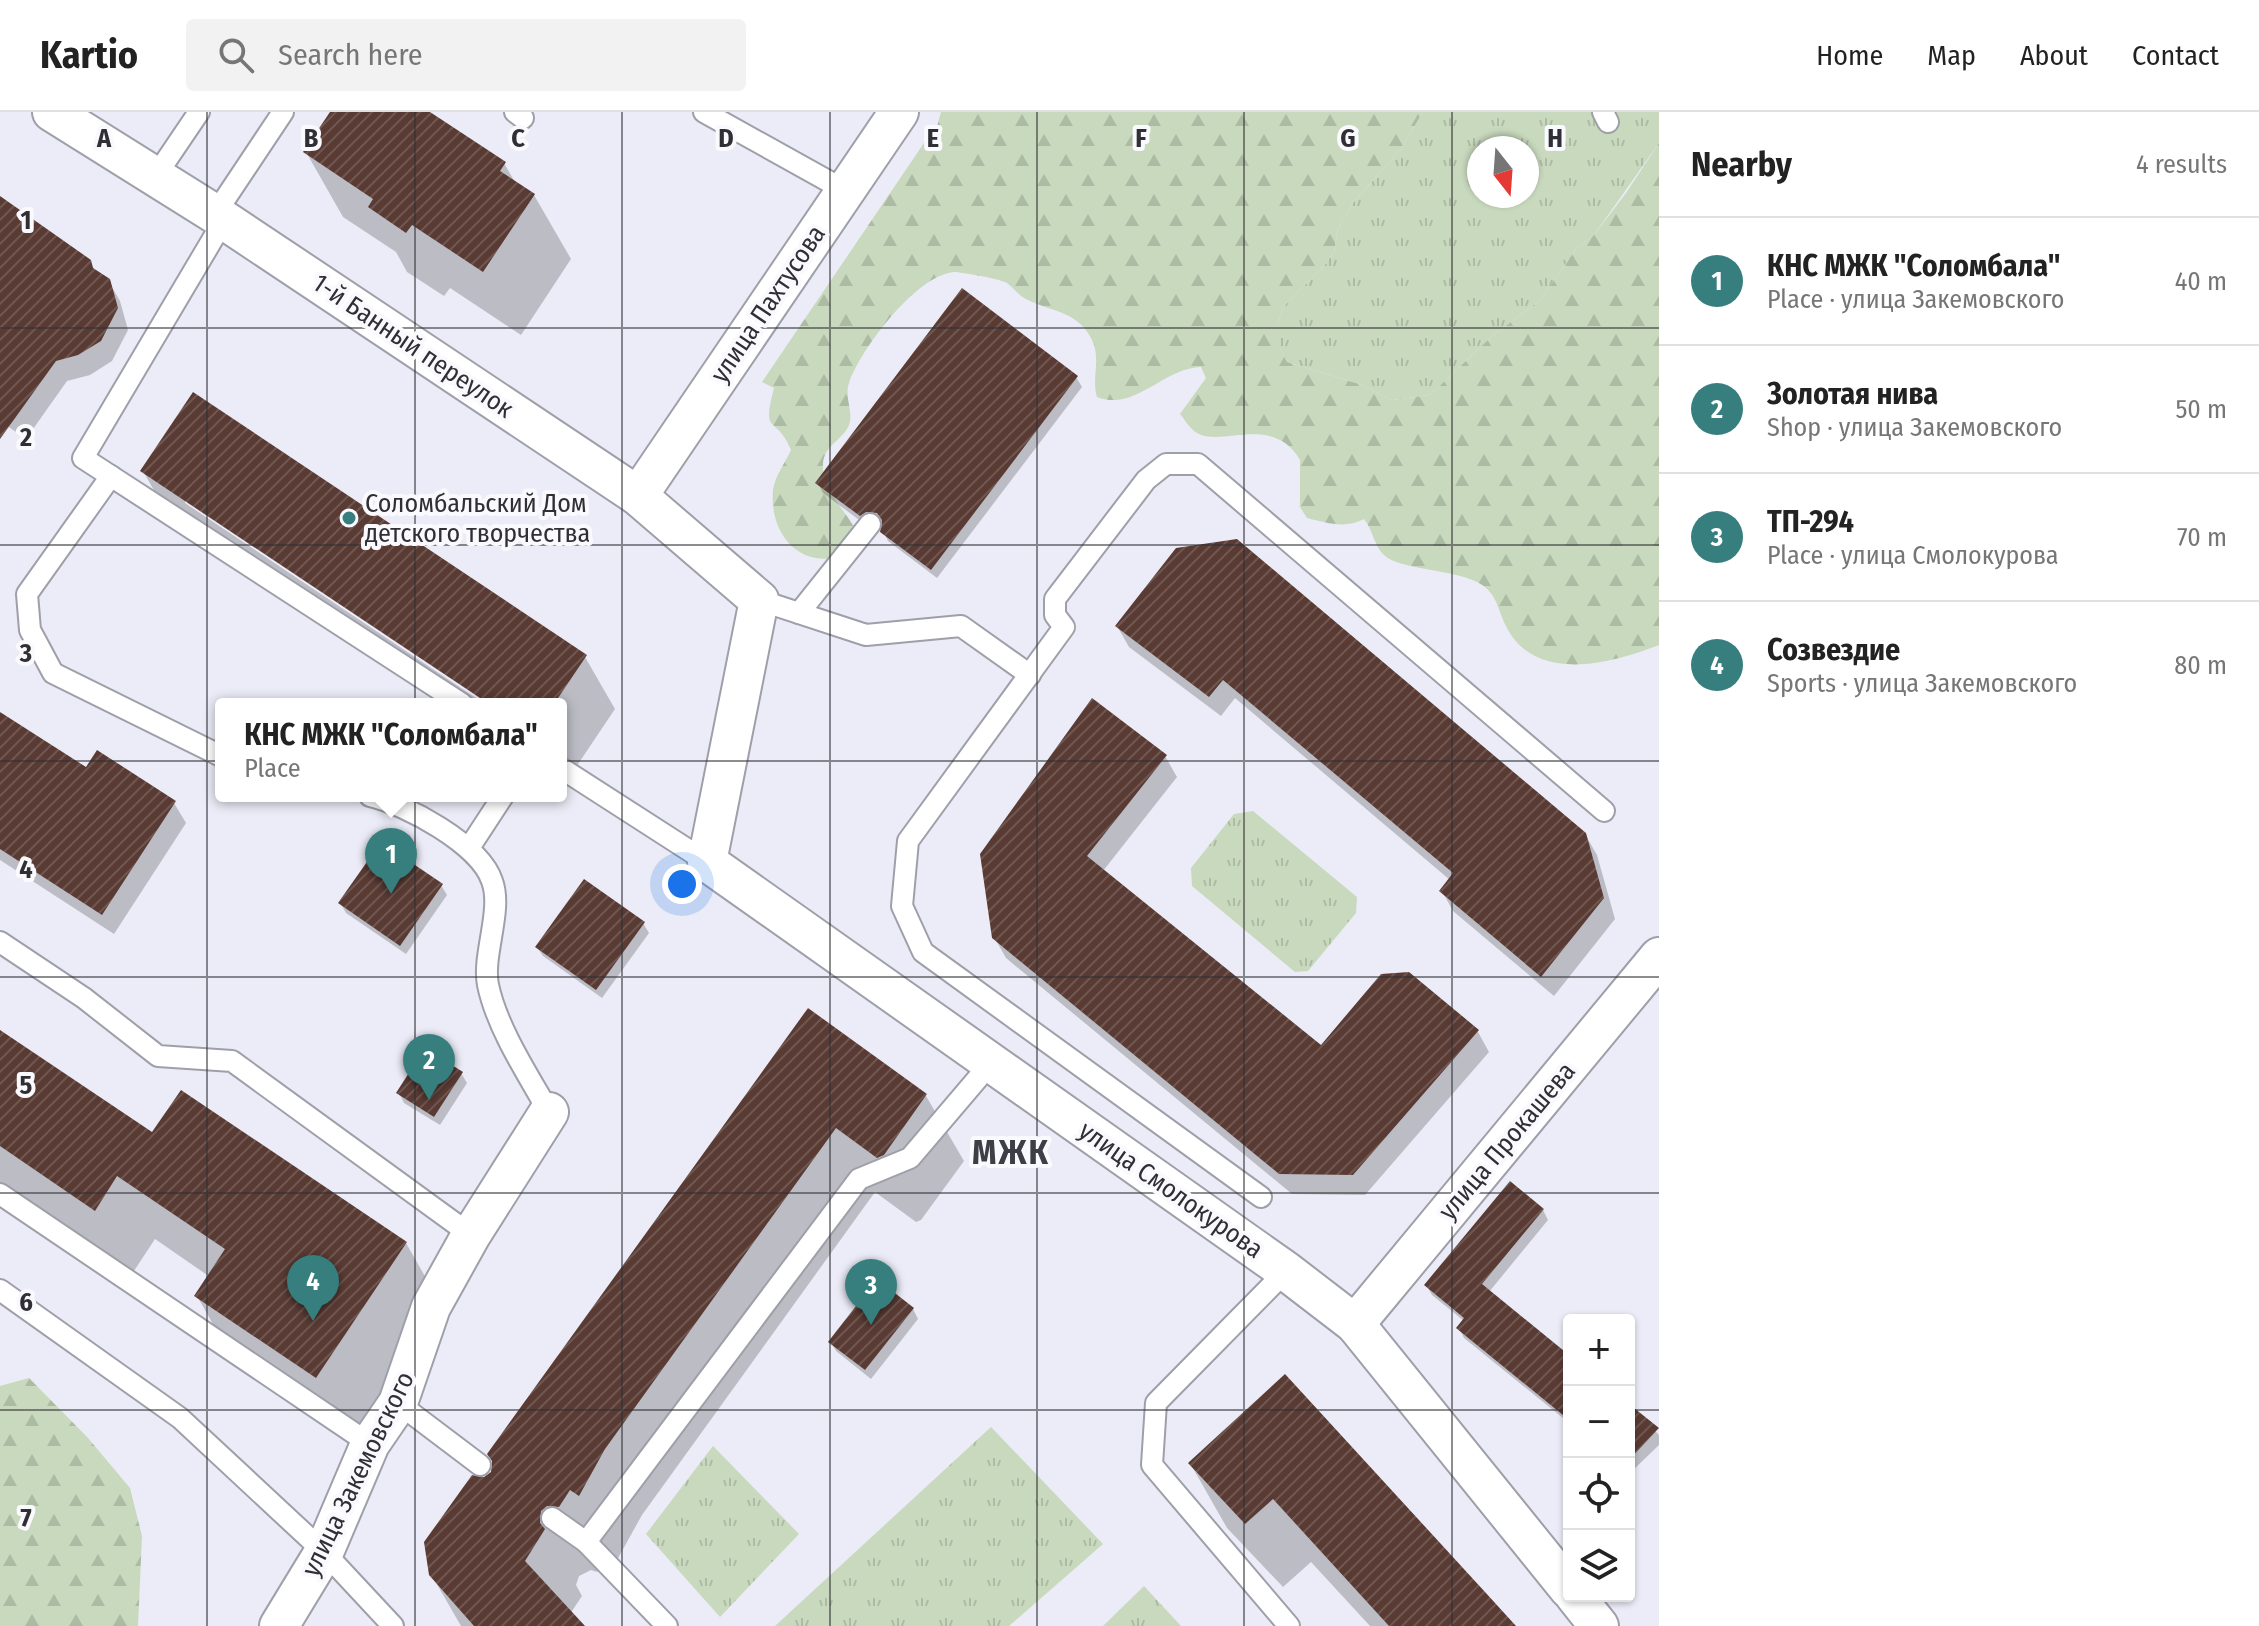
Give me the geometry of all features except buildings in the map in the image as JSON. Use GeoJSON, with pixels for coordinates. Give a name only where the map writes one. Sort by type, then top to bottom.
{"type":"FeatureCollection","features":[{"type":"Feature","properties":{"kind":"street","name":"1-й Банный переулок"},"geometry":{"type":"LineString","coordinates":[[52,112],[220,217],[638,496],[759,600]]}},
{"type":"Feature","properties":{"kind":"street","name":"улица Пахтусова"},"geometry":{"type":"LineString","coordinates":[[638,496],[899,112]]}},
{"type":"Feature","properties":{"kind":"street"},"geometry":{"type":"LineString","coordinates":[[707,862],[759,600]]}},
{"type":"Feature","properties":{"kind":"street","name":"улица Смолокурова"},"geometry":{"type":"LineString","coordinates":[[707,862],[1286,1271],[1355,1324],[1563,1582]]}},
{"type":"Feature","properties":{"kind":"street","name":"улица Прокашева"},"geometry":{"type":"LineString","coordinates":[[1355,1324],[1659,957]]}},
{"type":"Feature","properties":{"kind":"street","name":"улица Закемовского"},"geometry":{"type":"LineString","coordinates":[[279,1626],[324,1552],[370,1444],[398,1403],[431,1307],[471,1235],[549,1112]]}},
{"type":"Feature","properties":{"kind":"street"},"geometry":{"type":"LineString","coordinates":[[1580,1602],[1599,1626]]}},
{"type":"Feature","properties":{"kind":"lane"},"geometry":{"type":"LineString","coordinates":[[155,177],[199,112]]}},
{"type":"Feature","properties":{"kind":"lane"},"geometry":{"type":"LineString","coordinates":[[283,112],[83,458],[453,698]]}},
{"type":"Feature","properties":{"kind":"lane"},"geometry":{"type":"LineString","coordinates":[[704,112],[846,191]]}},
{"type":"Feature","properties":{"kind":"lane"},"geometry":{"type":"LineString","coordinates":[[1261,1197],[923,952],[902,906],[908,841],[1064,627],[1055,615],[1055,599],[1146,480],[1166,464],[1198,464],[1604,811]]}},
{"type":"Feature","properties":{"kind":"lane"},"geometry":{"type":"LineString","coordinates":[[111,476],[27,594],[30,630],[53,673],[215,753]]}},
{"type":"Feature","properties":{"kind":"lane"},"geometry":{"type":"LineString","coordinates":[[799,613],[870,524]]}},
{"type":"Feature","properties":{"kind":"lane"},"geometry":{"type":"LineString","coordinates":[[759,600],[866,635],[961,626],[1030,675]]}},
{"type":"Feature","properties":{"kind":"lane"},"geometry":{"type":"LineString","coordinates":[[567,772],[707,862]]}},
{"type":"Feature","properties":{"kind":"lane"},"geometry":{"type":"LineString","coordinates":[[395,802],[469,848],[493,881],[488,984],[516,1056],[549,1112]]}},
{"type":"Feature","properties":{"kind":"lane"},"geometry":{"type":"LineString","coordinates":[[469,848],[499,802]]}},
{"type":"Feature","properties":{"kind":"lane"},"geometry":{"type":"LineString","coordinates":[[0,942],[84,998],[158,1056],[232,1061],[471,1235]]}},
{"type":"Feature","properties":{"kind":"lane"},"geometry":{"type":"LineString","coordinates":[[586,1542],[859,1179],[910,1158],[990,1064]]}},
{"type":"Feature","properties":{"kind":"lane"},"geometry":{"type":"LineString","coordinates":[[0,1194],[370,1444]]}},
{"type":"Feature","properties":{"kind":"lane"},"geometry":{"type":"LineString","coordinates":[[1286,1271],[1156,1403],[1152,1465],[1289,1626]]}},
{"type":"Feature","properties":{"kind":"lane"},"geometry":{"type":"LineString","coordinates":[[0,1290],[180,1418],[324,1552],[393,1626]]}},
{"type":"Feature","properties":{"kind":"lane"},"geometry":{"type":"LineString","coordinates":[[398,1403],[480,1465]]}},
{"type":"Feature","properties":{"kind":"lane"},"geometry":{"type":"LineString","coordinates":[[552,1518],[586,1542],[667,1626]]}},
{"type":"Feature","properties":{"kind":"green space"},"geometry":{"type":"Polygon","coordinates":[[[941,112],[1423,112],[1401,149],[1352,204],[1338,229],[1334,252],[1283,307],[1278,323],[1278,344],[1287,362],[1359,384],[1392,400],[1430,395],[1491,337],[1539,301],[1576,249],[1594,235],[1626,193],[1659,143],[1659,645],[1597,663],[1554,663],[1535,656],[1519,644],[1506,626],[1493,596],[1484,586],[1454,574],[1392,560],[1381,551],[1364,519],[1343,524],[1307,518],[1300,507],[1300,460],[1289,446],[1276,438],[1262,435],[1207,437],[1194,431],[1180,414],[1206,378],[1201,367],[1174,374],[1124,399],[1097,397],[1094,345],[1078,322],[1026,299],[1003,281],[958,272],[939,276],[923,286],[891,316],[865,352],[849,383],[849,425],[830,447],[823,464],[829,490],[855,528],[841,556],[826,559],[812,557],[789,544],[776,520],[773,490],[791,450],[770,420],[774,388],[762,382],[926,140],[935,134],[941,112]]]}},
{"type":"Feature","properties":{"kind":"green space"},"geometry":{"type":"Polygon","coordinates":[[[1423,112],[1659,112],[1659,143],[1594,235],[1576,249],[1539,301],[1491,337],[1430,395],[1392,400],[1359,384],[1287,362],[1278,344],[1278,323],[1283,307],[1334,252],[1338,229],[1352,204],[1401,149],[1423,112]]]}},
{"type":"Feature","properties":{"kind":"green space"},"geometry":{"type":"Polygon","coordinates":[[[1253,811],[1357,897],[1356,913],[1308,971],[1295,972],[1192,886],[1191,868],[1234,814],[1253,811]]]}},
{"type":"Feature","properties":{"kind":"green space"},"geometry":{"type":"Polygon","coordinates":[[[29,1378],[88,1438],[130,1488],[142,1536],[138,1626],[0,1626],[0,1386],[29,1378]]]}},
{"type":"Feature","properties":{"kind":"green space"},"geometry":{"type":"Polygon","coordinates":[[[991,1427],[1103,1544],[1009,1626],[775,1626],[991,1427]]]}},
{"type":"Feature","properties":{"kind":"green space"},"geometry":{"type":"Polygon","coordinates":[[[713,1446],[799,1534],[720,1617],[646,1534],[713,1446]]]}},
{"type":"Feature","properties":{"kind":"green space"},"geometry":{"type":"Polygon","coordinates":[[[1144,1586],[1181,1626],[1103,1626],[1144,1586]]]}},
{"type":"Feature","properties":{"kind":"place","name":"Соломбальский Дом детского творчества"},"geometry":{"type":"Point","coordinates":[349,518]}},
{"type":"Feature","properties":{"kind":"place","name":"КНС МЖК \"Соломбала\""},"geometry":{"type":"Point","coordinates":[391,894]}},
{"type":"Feature","properties":{"kind":"place","name":"Золотая нива"},"geometry":{"type":"Point","coordinates":[429,1100]}},
{"type":"Feature","properties":{"kind":"place","name":"Созвездие"},"geometry":{"type":"Point","coordinates":[313,1321]}},
{"type":"Feature","properties":{"kind":"place","name":"ТП-294"},"geometry":{"type":"Point","coordinates":[871,1325]}},
{"type":"Feature","properties":{"kind":"district","name":"МЖК"},"geometry":{"type":"Point","coordinates":[1011,1152]}}]}
